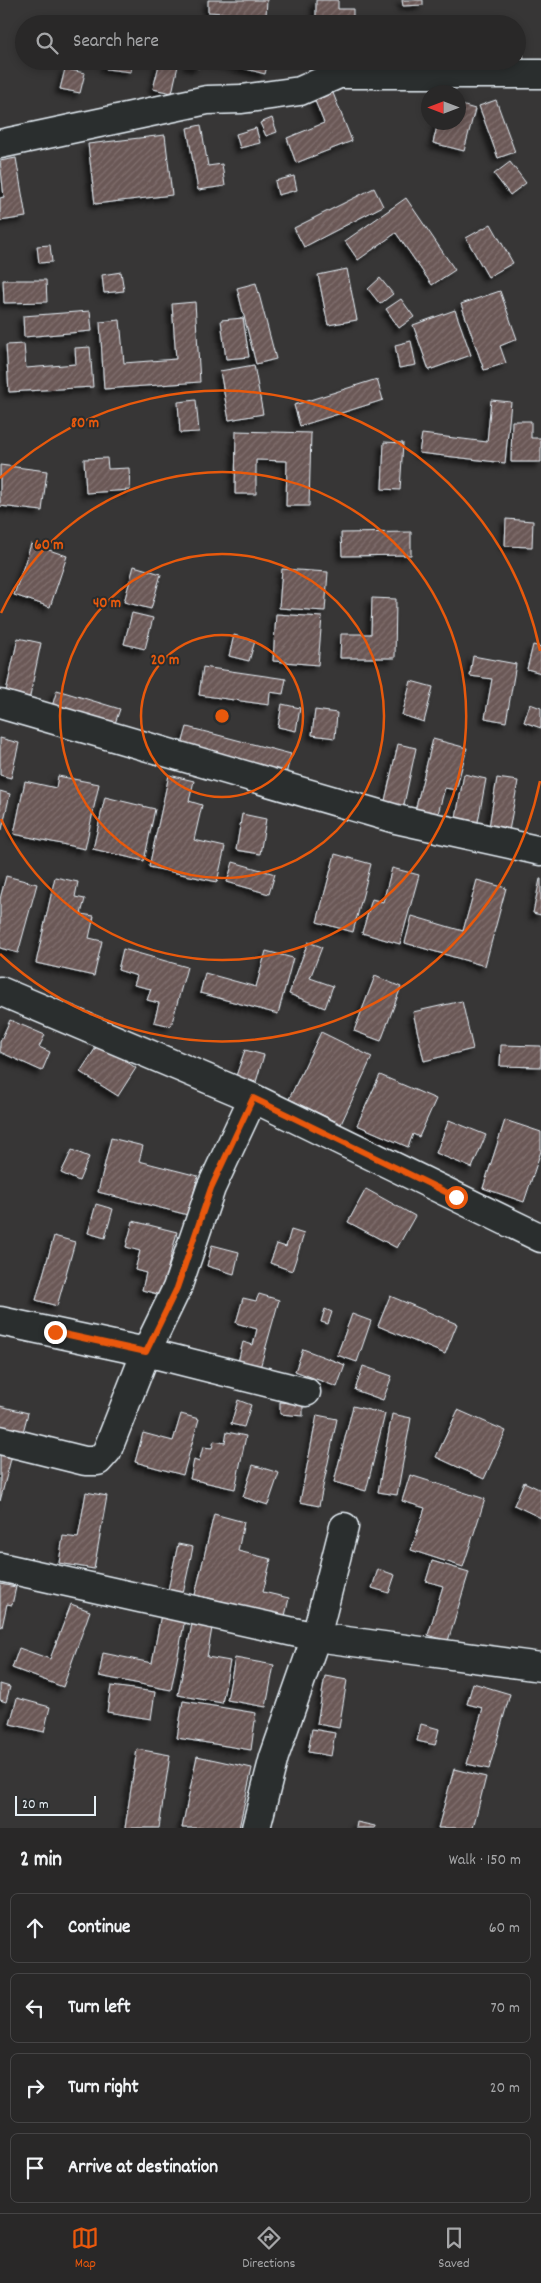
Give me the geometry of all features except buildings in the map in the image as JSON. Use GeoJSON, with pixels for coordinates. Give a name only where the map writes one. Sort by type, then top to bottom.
{"type":"FeatureCollection","features":[{"type":"Feature","properties":{"kind":"street"},"geometry":{"type":"LineString","coordinates":[[0,144],[207,100],[242,99],[300,91],[340,74],[541,74]]}},
{"type":"Feature","properties":{"kind":"street"},"geometry":{"type":"LineString","coordinates":[[0,704],[396,819],[541,851]]}},
{"type":"Feature","properties":{"kind":"street"},"geometry":{"type":"LineString","coordinates":[[0,991],[253,1098],[541,1238]]}},
{"type":"Feature","properties":{"kind":"street"},"geometry":{"type":"LineString","coordinates":[[0,1440],[85,1461],[98,1461],[107,1451],[146,1352],[177,1288],[211,1188],[253,1098]]}},
{"type":"Feature","properties":{"kind":"street"},"geometry":{"type":"LineString","coordinates":[[0,1321],[146,1352],[306,1392]]}},
{"type":"Feature","properties":{"kind":"street"},"geometry":{"type":"LineString","coordinates":[[256,1828],[274,1757],[316,1637],[344,1527]]}},
{"type":"Feature","properties":{"kind":"street"},"geometry":{"type":"LineString","coordinates":[[0,1568],[316,1637],[541,1667]]}},
{"type":"Feature","properties":{"kind":"route"},"geometry":{"type":"LineString","coordinates":[[55,1332],[146,1352],[177,1288],[211,1188],[253,1098],[456,1197]]}}]}
